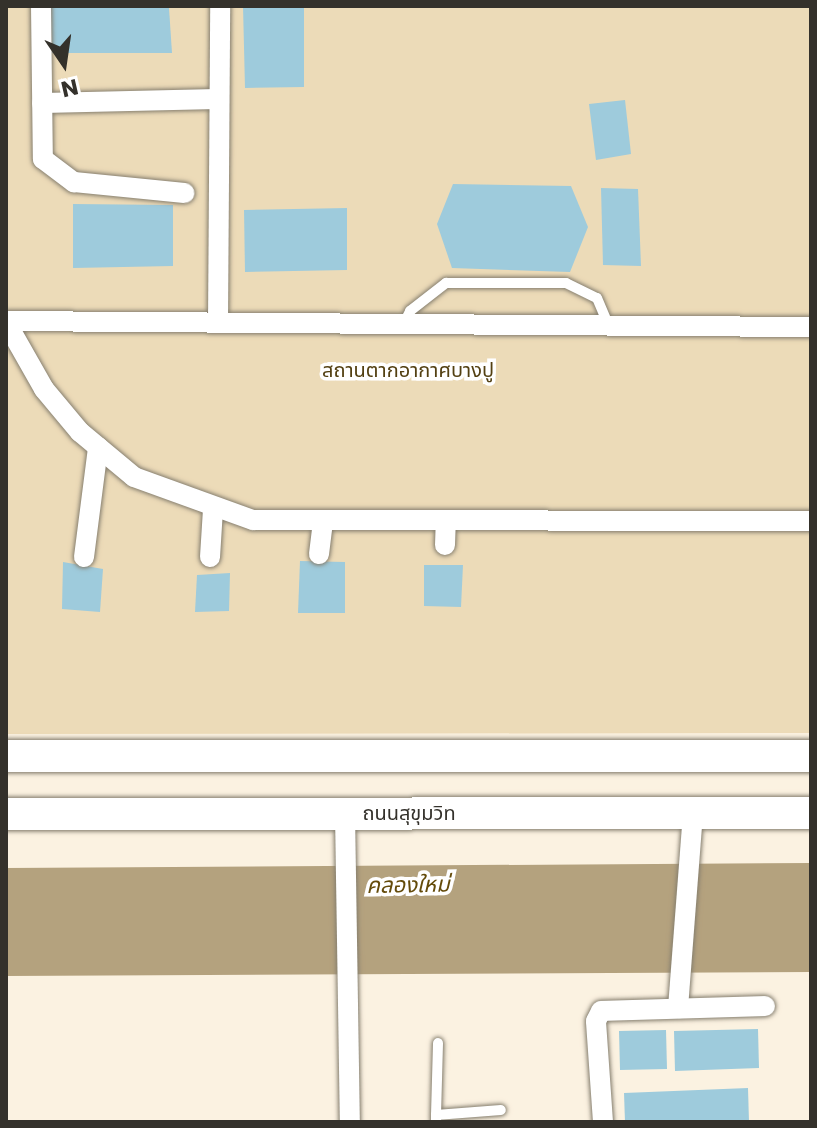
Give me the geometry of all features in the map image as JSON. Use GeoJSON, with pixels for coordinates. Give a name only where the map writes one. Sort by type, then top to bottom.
{"type":"FeatureCollection","features":[{"type":"Feature","properties":{"kind":"highway"},"geometry":{"type":"LineString","coordinates":[[6,756],[811,756]]}},
{"type":"Feature","properties":{"kind":"highway","name":"ถนนสุขุมวิท"},"geometry":{"type":"LineString","coordinates":[[6,814],[811,813]]}},
{"type":"Feature","properties":{"kind":"street"},"geometry":{"type":"LineString","coordinates":[[41,6],[43,159],[51,170],[74,182],[184,193]]}},
{"type":"Feature","properties":{"kind":"street"},"geometry":{"type":"LineString","coordinates":[[218,323],[220,6]]}},
{"type":"Feature","properties":{"kind":"street"},"geometry":{"type":"LineString","coordinates":[[42,103],[218,99]]}},
{"type":"Feature","properties":{"kind":"street"},"geometry":{"type":"LineString","coordinates":[[811,327],[6,321],[44,389],[98,447],[134,477],[213,509],[253,520],[323,523],[811,521]]}},
{"type":"Feature","properties":{"kind":"street"},"geometry":{"type":"LineString","coordinates":[[84,557],[98,447]]}},
{"type":"Feature","properties":{"kind":"street"},"geometry":{"type":"LineString","coordinates":[[210,557],[213,509]]}},
{"type":"Feature","properties":{"kind":"street"},"geometry":{"type":"LineString","coordinates":[[445,545],[446,521]]}},
{"type":"Feature","properties":{"kind":"street"},"geometry":{"type":"LineString","coordinates":[[319,554],[323,523]]}},
{"type":"Feature","properties":{"kind":"street"},"geometry":{"type":"LineString","coordinates":[[345,813],[345,978],[350,1122]]}},
{"type":"Feature","properties":{"kind":"street"},"geometry":{"type":"LineString","coordinates":[[678,1008],[693,813]]}},
{"type":"Feature","properties":{"kind":"street"},"geometry":{"type":"LineString","coordinates":[[603,1122],[596,1021],[601,1011],[765,1006]]}},
{"type":"Feature","properties":{"kind":"lane"},"geometry":{"type":"LineString","coordinates":[[403,325],[410,311],[446,283],[566,283],[597,298],[609,326]]}},
{"type":"Feature","properties":{"kind":"lane"},"geometry":{"type":"LineString","coordinates":[[438,1043],[436,1118],[501,1110]]}},
{"type":"Feature","properties":{"kind":"green space","name":"สถานตากอากาศบางปู"},"geometry":{"type":"Polygon","coordinates":[[[6,6],[811,6],[811,733],[6,734],[6,6]]]}},
{"type":"Feature","properties":{"kind":"water","name":"คลองใหม่"},"geometry":{"type":"Polygon","coordinates":[[[811,863],[811,972],[6,976],[6,868],[811,863]]]}},
{"type":"Feature","properties":{"kind":"building"},"geometry":{"type":"Polygon","coordinates":[[[243,6],[304,6],[304,87],[245,88],[243,6]]]}},
{"type":"Feature","properties":{"kind":"building"},"geometry":{"type":"Polygon","coordinates":[[[50,7],[169,8],[172,53],[52,53],[50,7]]]}},
{"type":"Feature","properties":{"kind":"building"},"geometry":{"type":"Polygon","coordinates":[[[625,100],[631,154],[596,160],[589,104],[625,100]]]}},
{"type":"Feature","properties":{"kind":"building"},"geometry":{"type":"Polygon","coordinates":[[[453,184],[571,186],[588,227],[570,272],[452,268],[437,224],[453,184]]]}},
{"type":"Feature","properties":{"kind":"building"},"geometry":{"type":"Polygon","coordinates":[[[601,188],[638,189],[641,266],[603,265],[601,188]]]}},
{"type":"Feature","properties":{"kind":"building"},"geometry":{"type":"Polygon","coordinates":[[[73,204],[173,205],[173,266],[73,268],[73,204]]]}},
{"type":"Feature","properties":{"kind":"building"},"geometry":{"type":"Polygon","coordinates":[[[347,208],[347,270],[245,272],[244,210],[347,208]]]}},
{"type":"Feature","properties":{"kind":"building"},"geometry":{"type":"Polygon","coordinates":[[[300,561],[345,562],[345,613],[298,613],[300,561]]]}},
{"type":"Feature","properties":{"kind":"building"},"geometry":{"type":"Polygon","coordinates":[[[63,562],[103,569],[100,612],[62,609],[63,562]]]}},
{"type":"Feature","properties":{"kind":"building"},"geometry":{"type":"Polygon","coordinates":[[[424,565],[463,565],[461,607],[424,606],[424,565]]]}},
{"type":"Feature","properties":{"kind":"building"},"geometry":{"type":"Polygon","coordinates":[[[230,573],[229,611],[195,612],[197,575],[230,573]]]}},
{"type":"Feature","properties":{"kind":"building"},"geometry":{"type":"Polygon","coordinates":[[[758,1029],[759,1068],[675,1071],[674,1031],[758,1029]]]}},
{"type":"Feature","properties":{"kind":"building"},"geometry":{"type":"Polygon","coordinates":[[[666,1030],[667,1069],[620,1070],[619,1031],[666,1030]]]}},
{"type":"Feature","properties":{"kind":"building"},"geometry":{"type":"Polygon","coordinates":[[[748,1088],[749,1122],[625,1122],[624,1093],[748,1088]]]}}]}
